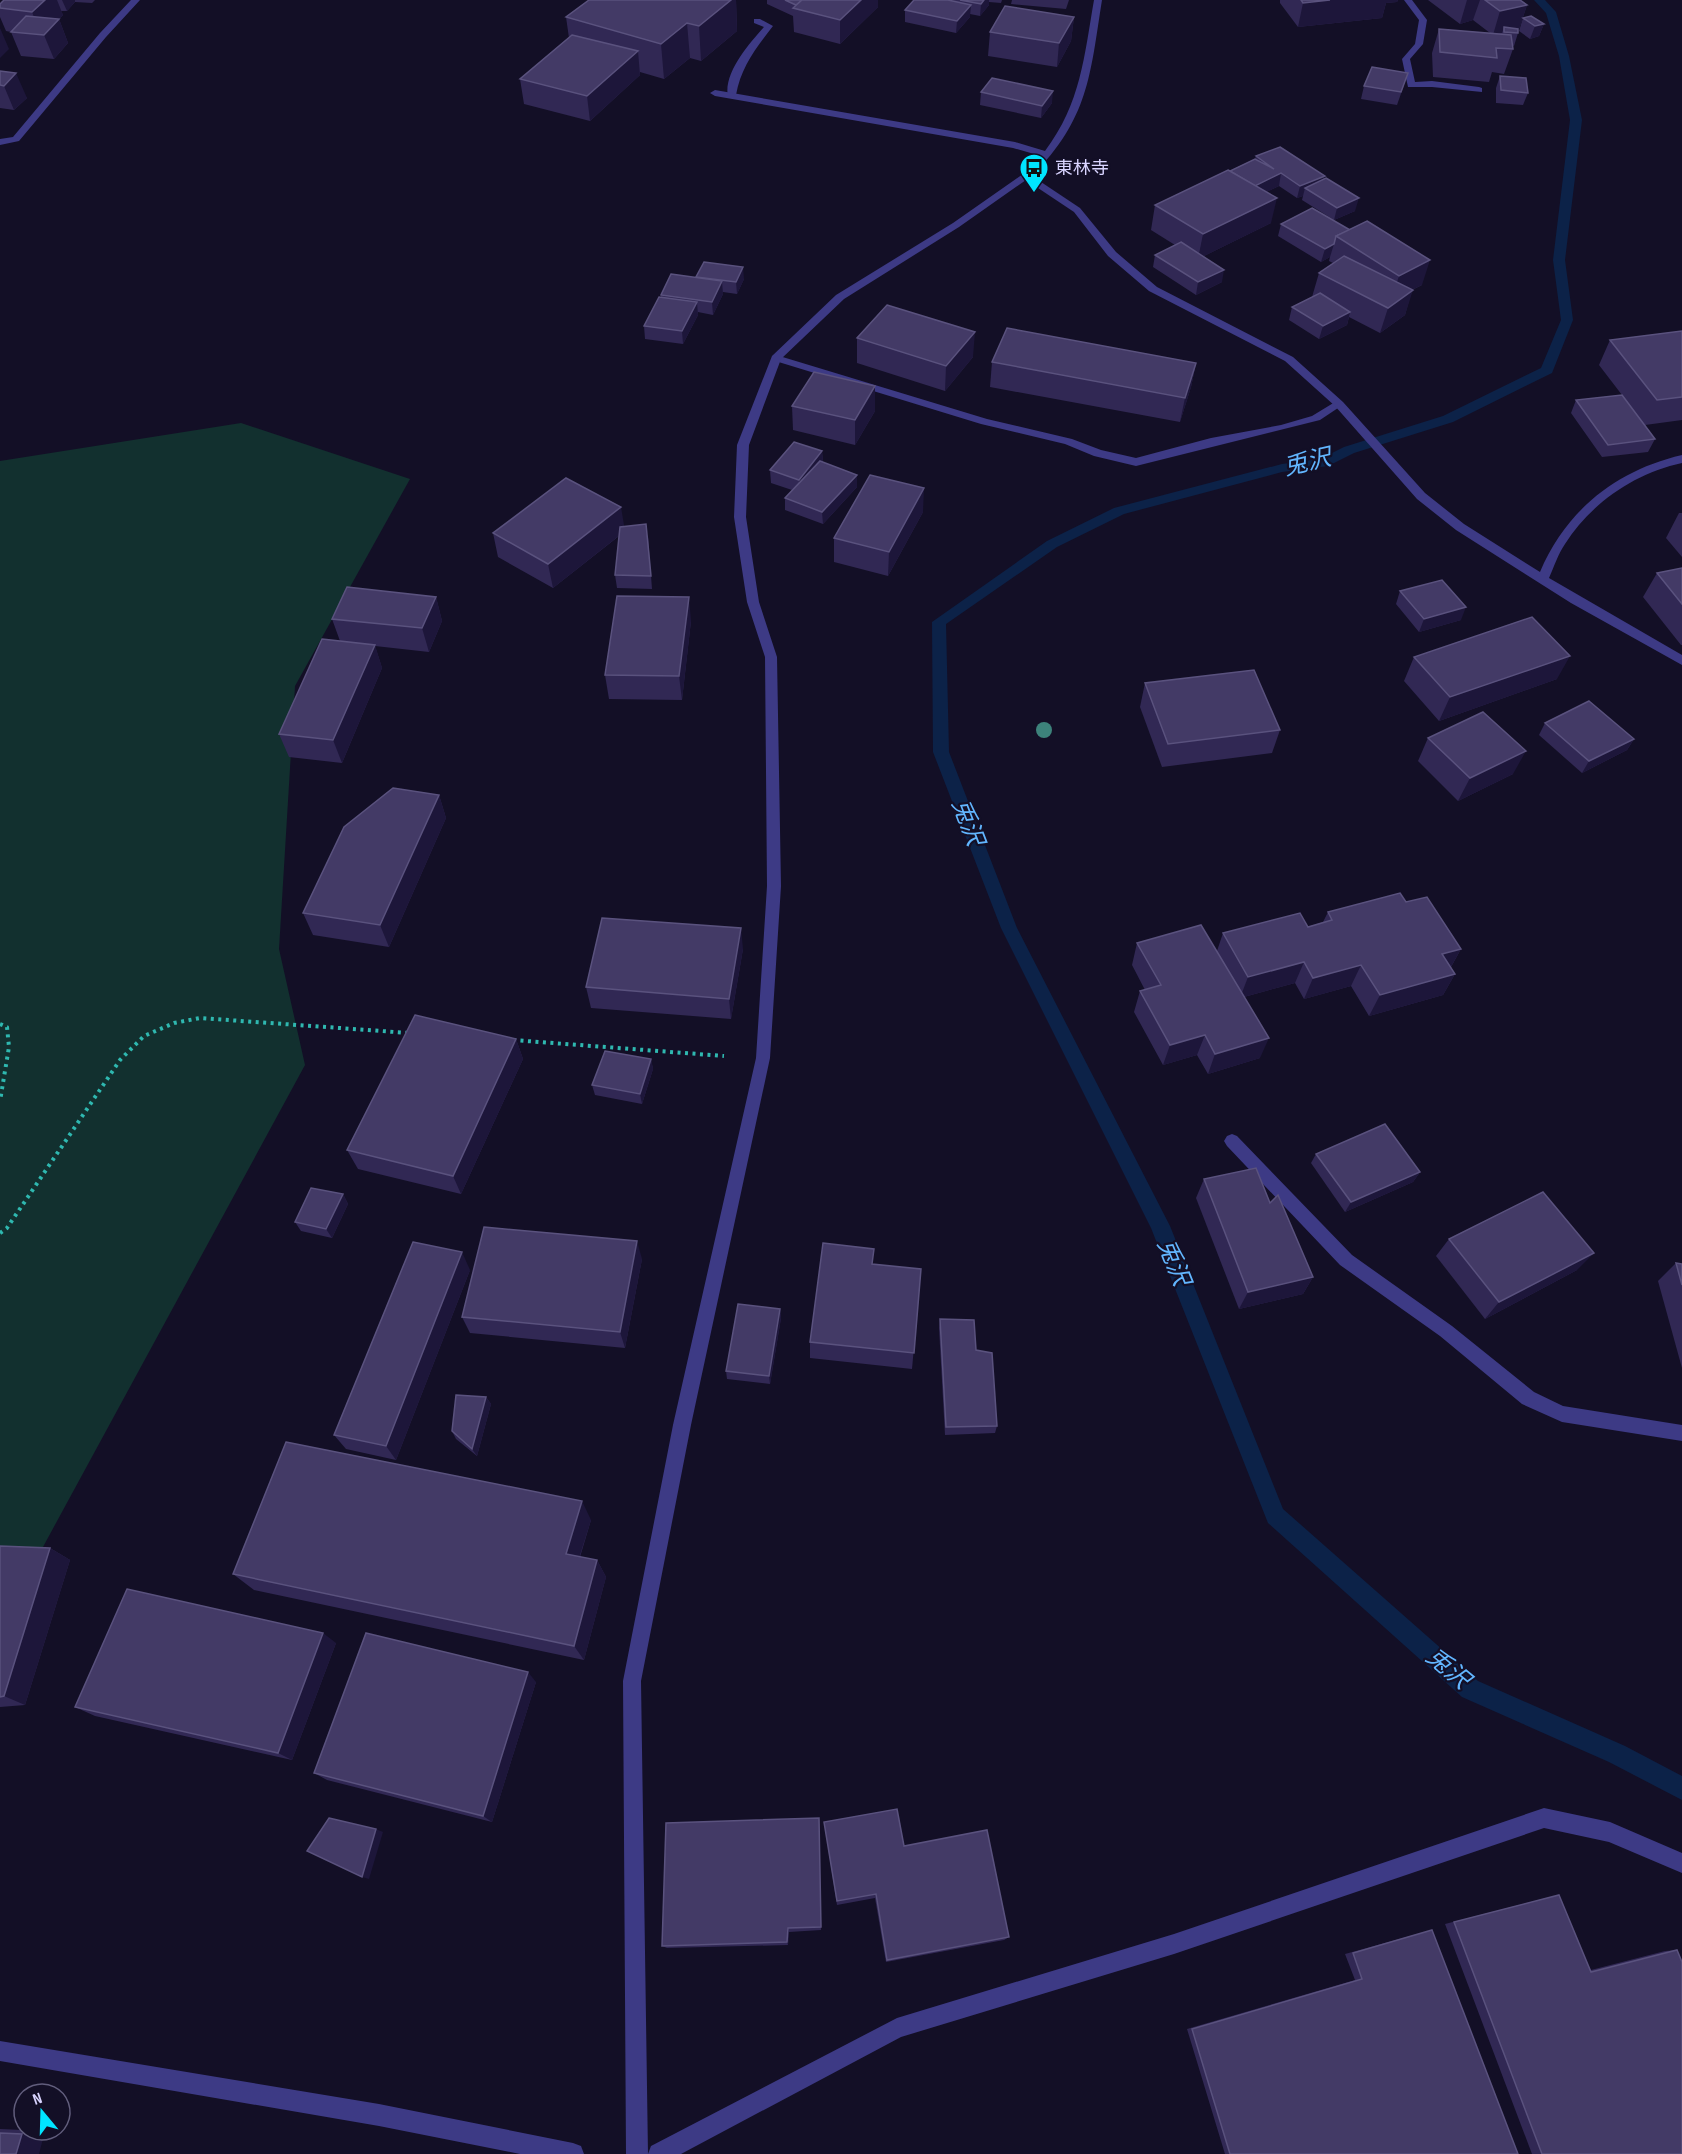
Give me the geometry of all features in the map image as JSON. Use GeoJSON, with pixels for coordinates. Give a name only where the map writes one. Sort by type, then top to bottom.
{"type":"FeatureCollection","features":[{"type":"Feature","properties":{"kind":"street"},"geometry":{"type":"LineString","coordinates":[[0,142],[16,138],[103,35],[136,0]]}},
{"type":"Feature","properties":{"kind":"street"},"geometry":{"type":"LineString","coordinates":[[637,2154],[632,1681],[682,1425],[763,1058],[774,886],[771,657],[753,602],[740,518],[743,445],[776,358],[840,297],[956,225],[1026,176],[1047,155],[1073,116],[1085,80],[1098,0]]}},
{"type":"Feature","properties":{"kind":"street"},"geometry":{"type":"LineString","coordinates":[[1408,0],[1423,20],[1419,44],[1406,59],[1411,85],[1432,84],[1479,90]]}},
{"type":"Feature","properties":{"kind":"street"},"geometry":{"type":"LineString","coordinates":[[731,96],[732,86],[747,50],[769,26],[758,21]]}},
{"type":"Feature","properties":{"kind":"street"},"geometry":{"type":"LineString","coordinates":[[715,93],[1015,145],[1047,155]]}},
{"type":"Feature","properties":{"kind":"street"},"geometry":{"type":"LineString","coordinates":[[1026,176],[1077,210],[1112,254],[1153,289],[1289,359],[1339,404],[1421,496],[1444,514],[1542,580],[1682,661]]}},
{"type":"Feature","properties":{"kind":"street"},"geometry":{"type":"LineString","coordinates":[[776,358],[985,422],[1068,441],[1098,453],[1136,462],[1211,442],[1282,428],[1316,418],[1339,404]]}},
{"type":"Feature","properties":{"kind":"street"},"geometry":{"type":"LineString","coordinates":[[1542,580],[1564,536],[1596,500],[1635,472],[1682,459]]}},
{"type":"Feature","properties":{"kind":"street"},"geometry":{"type":"LineString","coordinates":[[1232,1141],[1346,1260],[1446,1331],[1528,1398],[1562,1414],[1682,1432]]}},
{"type":"Feature","properties":{"kind":"street"},"geometry":{"type":"LineString","coordinates":[[659,2154],[897,2028],[1174,1944],[1544,1818],[1610,1833],[1682,1863]]}},
{"type":"Feature","properties":{"kind":"street"},"geometry":{"type":"LineString","coordinates":[[0,2051],[380,2115],[573,2154]]}},
{"type":"Feature","properties":{"kind":"path"},"geometry":{"type":"LineString","coordinates":[[0,1233],[7,1228],[120,1060],[144,1036],[174,1023],[200,1018],[410,1033]]}},
{"type":"Feature","properties":{"kind":"path"},"geometry":{"type":"LineString","coordinates":[[0,1024],[7,1027],[9,1047],[0,1101]]}},
{"type":"Feature","properties":{"kind":"path"},"geometry":{"type":"LineString","coordinates":[[504,1040],[763,1058]]}},
{"type":"Feature","properties":{"kind":"green space"},"geometry":{"type":"Polygon","coordinates":[[[241,423],[410,479],[295,686],[279,949],[305,1065],[0,1626],[0,461],[241,423]]]}},
{"type":"Feature","properties":{"kind":"building"},"geometry":{"type":"Polygon","coordinates":[[[4,0],[45,0],[32,12],[0,8],[4,0]]]}},
{"type":"Feature","properties":{"kind":"building"},"geometry":{"type":"Polygon","coordinates":[[[589,0],[731,0],[699,26],[687,23],[661,44],[566,17],[589,0]]]}},
{"type":"Feature","properties":{"kind":"building"},"geometry":{"type":"Polygon","coordinates":[[[785,0],[802,0],[796,5],[785,0]]]}},
{"type":"Feature","properties":{"kind":"building"},"geometry":{"type":"Polygon","coordinates":[[[802,0],[861,0],[840,20],[793,8],[802,0]]]}},
{"type":"Feature","properties":{"kind":"building"},"geometry":{"type":"Polygon","coordinates":[[[914,0],[948,0],[971,5],[957,21],[905,10],[914,0]]]}},
{"type":"Feature","properties":{"kind":"building"},"geometry":{"type":"Polygon","coordinates":[[[960,0],[984,0],[981,4],[960,0]]]}},
{"type":"Feature","properties":{"kind":"building"},"geometry":{"type":"Polygon","coordinates":[[[1301,0],[1330,0],[1303,3],[1301,0]]]}},
{"type":"Feature","properties":{"kind":"building"},"geometry":{"type":"Polygon","coordinates":[[[1485,0],[1520,0],[1527,5],[1500,11],[1485,0]]]}},
{"type":"Feature","properties":{"kind":"building"},"geometry":{"type":"Polygon","coordinates":[[[1005,6],[1074,17],[1059,43],[990,32],[1005,6]]]}},
{"type":"Feature","properties":{"kind":"building"},"geometry":{"type":"Polygon","coordinates":[[[26,16],[59,19],[44,35],[11,32],[26,16]]]}},
{"type":"Feature","properties":{"kind":"building"},"geometry":{"type":"Polygon","coordinates":[[[1531,16],[1544,24],[1535,26],[1523,18],[1531,16]]]}},
{"type":"Feature","properties":{"kind":"building"},"geometry":{"type":"Polygon","coordinates":[[[1504,27],[1518,29],[1518,33],[1504,32],[1504,27]]]}},
{"type":"Feature","properties":{"kind":"building"},"geometry":{"type":"Polygon","coordinates":[[[1439,29],[1511,35],[1513,49],[1496,48],[1497,58],[1440,52],[1439,29]]]}},
{"type":"Feature","properties":{"kind":"building"},"geometry":{"type":"Polygon","coordinates":[[[572,35],[638,51],[587,96],[520,79],[572,35]]]}},
{"type":"Feature","properties":{"kind":"building"},"geometry":{"type":"Polygon","coordinates":[[[1372,67],[1408,73],[1401,92],[1364,86],[1372,67]]]}},
{"type":"Feature","properties":{"kind":"building"},"geometry":{"type":"Polygon","coordinates":[[[0,71],[16,73],[4,86],[0,85],[0,71]]]}},
{"type":"Feature","properties":{"kind":"building"},"geometry":{"type":"Polygon","coordinates":[[[1500,76],[1526,78],[1528,93],[1501,90],[1500,76]]]}},
{"type":"Feature","properties":{"kind":"building"},"geometry":{"type":"Polygon","coordinates":[[[992,78],[1053,91],[1042,106],[981,92],[992,78]]]}},
{"type":"Feature","properties":{"kind":"building"},"geometry":{"type":"Polygon","coordinates":[[[1280,147],[1325,176],[1300,186],[1281,173],[1255,186],[1230,171],[1255,159],[1274,169],[1256,156],[1280,147]]]}},
{"type":"Feature","properties":{"kind":"building"},"geometry":{"type":"Polygon","coordinates":[[[1228,170],[1277,198],[1203,234],[1155,205],[1228,170]]]}},
{"type":"Feature","properties":{"kind":"building"},"geometry":{"type":"Polygon","coordinates":[[[1326,178],[1359,198],[1337,208],[1305,188],[1326,178]]]}},
{"type":"Feature","properties":{"kind":"building"},"geometry":{"type":"Polygon","coordinates":[[[1312,208],[1350,230],[1336,236],[1334,244],[1325,249],[1281,224],[1312,208]]]}},
{"type":"Feature","properties":{"kind":"building"},"geometry":{"type":"Polygon","coordinates":[[[1367,221],[1430,260],[1399,276],[1336,236],[1367,221]]]}},
{"type":"Feature","properties":{"kind":"building"},"geometry":{"type":"Polygon","coordinates":[[[1181,242],[1224,270],[1198,282],[1155,255],[1181,242]]]}},
{"type":"Feature","properties":{"kind":"building"},"geometry":{"type":"Polygon","coordinates":[[[1344,256],[1413,290],[1388,308],[1319,273],[1344,256]]]}},
{"type":"Feature","properties":{"kind":"building"},"geometry":{"type":"Polygon","coordinates":[[[704,262],[743,267],[736,282],[696,277],[704,262]]]}},
{"type":"Feature","properties":{"kind":"building"},"geometry":{"type":"Polygon","coordinates":[[[671,274],[722,281],[712,302],[661,295],[671,274]]]}},
{"type":"Feature","properties":{"kind":"building"},"geometry":{"type":"Polygon","coordinates":[[[1320,293],[1350,312],[1323,326],[1292,307],[1320,293]]]}},
{"type":"Feature","properties":{"kind":"building"},"geometry":{"type":"Polygon","coordinates":[[[659,297],[697,302],[682,331],[644,326],[659,297]]]}},
{"type":"Feature","properties":{"kind":"building"},"geometry":{"type":"Polygon","coordinates":[[[887,305],[975,332],[946,366],[857,338],[887,305]]]}},
{"type":"Feature","properties":{"kind":"building"},"geometry":{"type":"Polygon","coordinates":[[[1007,328],[1196,363],[1185,398],[992,362],[1007,328]]]}},
{"type":"Feature","properties":{"kind":"building"},"geometry":{"type":"Polygon","coordinates":[[[1682,331],[1682,397],[1657,400],[1610,340],[1682,331]]]}},
{"type":"Feature","properties":{"kind":"building"},"geometry":{"type":"Polygon","coordinates":[[[814,372],[875,386],[855,420],[792,406],[814,372]]]}},
{"type":"Feature","properties":{"kind":"building"},"geometry":{"type":"Polygon","coordinates":[[[1622,395],[1655,439],[1608,445],[1576,400],[1622,395]]]}},
{"type":"Feature","properties":{"kind":"building"},"geometry":{"type":"Polygon","coordinates":[[[794,442],[822,451],[799,480],[770,470],[794,442]]]}},
{"type":"Feature","properties":{"kind":"building"},"geometry":{"type":"Polygon","coordinates":[[[820,461],[857,475],[822,512],[785,498],[820,461]]]}},
{"type":"Feature","properties":{"kind":"building"},"geometry":{"type":"Polygon","coordinates":[[[870,475],[924,488],[889,552],[834,538],[870,475]]]}},
{"type":"Feature","properties":{"kind":"building"},"geometry":{"type":"Polygon","coordinates":[[[566,478],[621,507],[548,564],[493,533],[566,478]]]}},
{"type":"Feature","properties":{"kind":"building"},"geometry":{"type":"Polygon","coordinates":[[[646,524],[651,576],[615,575],[620,527],[646,524]]]}},
{"type":"Feature","properties":{"kind":"building"},"geometry":{"type":"Polygon","coordinates":[[[1682,568],[1682,604],[1657,573],[1682,568]]]}},
{"type":"Feature","properties":{"kind":"building"},"geometry":{"type":"Polygon","coordinates":[[[1442,580],[1466,607],[1424,619],[1400,591],[1442,580]]]}},
{"type":"Feature","properties":{"kind":"building"},"geometry":{"type":"Polygon","coordinates":[[[347,587],[436,597],[422,628],[332,619],[347,587]]]}},
{"type":"Feature","properties":{"kind":"building"},"geometry":{"type":"Polygon","coordinates":[[[617,596],[689,597],[679,676],[605,675],[617,596]]]}},
{"type":"Feature","properties":{"kind":"building"},"geometry":{"type":"Polygon","coordinates":[[[1532,617],[1570,656],[1450,697],[1414,657],[1532,617]]]}},
{"type":"Feature","properties":{"kind":"building"},"geometry":{"type":"Polygon","coordinates":[[[322,639],[375,645],[333,740],[279,734],[322,639]]]}},
{"type":"Feature","properties":{"kind":"building"},"geometry":{"type":"Polygon","coordinates":[[[1254,670],[1280,730],[1168,744],[1145,683],[1254,670]]]}},
{"type":"Feature","properties":{"kind":"building"},"geometry":{"type":"Polygon","coordinates":[[[1589,701],[1634,739],[1589,761],[1545,723],[1589,701]]]}},
{"type":"Feature","properties":{"kind":"building"},"geometry":{"type":"Polygon","coordinates":[[[1483,712],[1526,751],[1470,778],[1428,738],[1483,712]]]}},
{"type":"Feature","properties":{"kind":"building"},"geometry":{"type":"Polygon","coordinates":[[[393,788],[439,795],[380,925],[303,913],[344,827],[393,788]]]}},
{"type":"Feature","properties":{"kind":"building"},"geometry":{"type":"Polygon","coordinates":[[[1400,893],[1406,902],[1427,897],[1461,949],[1442,954],[1455,974],[1380,995],[1361,965],[1313,978],[1304,962],[1248,977],[1223,933],[1300,913],[1308,927],[1332,920],[1328,912],[1400,893]]]}},
{"type":"Feature","properties":{"kind":"building"},"geometry":{"type":"Polygon","coordinates":[[[602,918],[741,928],[729,999],[586,987],[602,918]]]}},
{"type":"Feature","properties":{"kind":"building"},"geometry":{"type":"Polygon","coordinates":[[[1201,925],[1269,1038],[1215,1054],[1205,1035],[1170,1045],[1140,991],[1161,985],[1137,943],[1201,925]]]}},
{"type":"Feature","properties":{"kind":"building"},"geometry":{"type":"Polygon","coordinates":[[[415,1015],[516,1039],[453,1176],[347,1150],[415,1015]]]}},
{"type":"Feature","properties":{"kind":"building"},"geometry":{"type":"Polygon","coordinates":[[[605,1051],[651,1059],[640,1094],[592,1085],[605,1051]]]}},
{"type":"Feature","properties":{"kind":"building"},"geometry":{"type":"Polygon","coordinates":[[[1385,1124],[1420,1172],[1351,1202],[1316,1154],[1385,1124]]]}},
{"type":"Feature","properties":{"kind":"building"},"geometry":{"type":"Polygon","coordinates":[[[1256,1168],[1270,1203],[1278,1195],[1313,1277],[1248,1292],[1204,1179],[1256,1168]]]}},
{"type":"Feature","properties":{"kind":"building"},"geometry":{"type":"Polygon","coordinates":[[[311,1188],[343,1194],[326,1229],[295,1222],[311,1188]]]}},
{"type":"Feature","properties":{"kind":"building"},"geometry":{"type":"Polygon","coordinates":[[[1543,1192],[1594,1253],[1499,1302],[1449,1239],[1543,1192]]]}},
{"type":"Feature","properties":{"kind":"building"},"geometry":{"type":"Polygon","coordinates":[[[484,1227],[637,1241],[620,1332],[462,1317],[484,1227]]]}},
{"type":"Feature","properties":{"kind":"building"},"geometry":{"type":"Polygon","coordinates":[[[413,1242],[462,1252],[386,1446],[334,1435],[413,1242]]]}},
{"type":"Feature","properties":{"kind":"building"},"geometry":{"type":"Polygon","coordinates":[[[823,1243],[874,1249],[872,1264],[921,1269],[914,1353],[810,1342],[823,1243]]]}},
{"type":"Feature","properties":{"kind":"building"},"geometry":{"type":"Polygon","coordinates":[[[1676,1263],[1682,1264],[1682,1285],[1676,1263]]]}},
{"type":"Feature","properties":{"kind":"building"},"geometry":{"type":"Polygon","coordinates":[[[738,1304],[780,1309],[769,1376],[726,1371],[738,1304]]]}},
{"type":"Feature","properties":{"kind":"building"},"geometry":{"type":"Polygon","coordinates":[[[940,1319],[974,1320],[976,1350],[992,1353],[997,1426],[946,1427],[940,1319]]]}},
{"type":"Feature","properties":{"kind":"building"},"geometry":{"type":"Polygon","coordinates":[[[456,1395],[486,1397],[472,1449],[452,1431],[456,1395]]]}},
{"type":"Feature","properties":{"kind":"building"},"geometry":{"type":"Polygon","coordinates":[[[286,1442],[582,1501],[566,1554],[597,1560],[574,1646],[233,1574],[286,1442]]]}},
{"type":"Feature","properties":{"kind":"building"},"geometry":{"type":"Polygon","coordinates":[[[0,1546],[50,1548],[4,1696],[0,1697],[0,1546]]]}},
{"type":"Feature","properties":{"kind":"building"},"geometry":{"type":"Polygon","coordinates":[[[127,1589],[323,1633],[278,1753],[75,1707],[127,1589]]]}},
{"type":"Feature","properties":{"kind":"building"},"geometry":{"type":"Polygon","coordinates":[[[366,1633],[528,1672],[483,1816],[314,1773],[366,1633]]]}},
{"type":"Feature","properties":{"kind":"building"},"geometry":{"type":"Polygon","coordinates":[[[897,1809],[904,1846],[987,1830],[1009,1937],[887,1960],[876,1894],[837,1901],[824,1822],[897,1809]]]}},
{"type":"Feature","properties":{"kind":"building"},"geometry":{"type":"Polygon","coordinates":[[[329,1818],[376,1829],[362,1877],[307,1851],[329,1818]]]}},
{"type":"Feature","properties":{"kind":"building"},"geometry":{"type":"Polygon","coordinates":[[[819,1818],[821,1927],[788,1928],[787,1942],[662,1946],[666,1823],[819,1818]]]}},
{"type":"Feature","properties":{"kind":"building"},"geometry":{"type":"Polygon","coordinates":[[[1559,1895],[1591,1972],[1677,1950],[1682,1962],[1682,2154],[1542,2154],[1454,1922],[1559,1895]]]}},
{"type":"Feature","properties":{"kind":"building"},"geometry":{"type":"Polygon","coordinates":[[[1432,1930],[1518,2154],[1230,2154],[1192,2029],[1362,1979],[1353,1953],[1432,1930]]]}},
{"type":"Feature","properties":{"kind":"building"},"geometry":{"type":"Polygon","coordinates":[[[0,2133],[12,2134],[12,2142],[20,2142],[16,2154],[0,2154],[0,2133]]]}},
{"type":"Feature","properties":{"kind":"waterway","name":"兎沢"},"geometry":{"type":"LineString","coordinates":[[1539,0],[1551,12],[1564,56],[1576,120],[1559,260],[1567,320],[1547,370],[1448,419],[1349,450],[1323,463],[1282,468],[1119,511],[1052,544],[939,622],[941,752],[1009,928],[1160,1226],[1275,1516],[1470,1689],[1617,1754],[1682,1788]]}},
{"type":"Feature","properties":{"kind":"place","name":"東林寺"},"geometry":{"type":"Point","coordinates":[1034,194]}}]}
